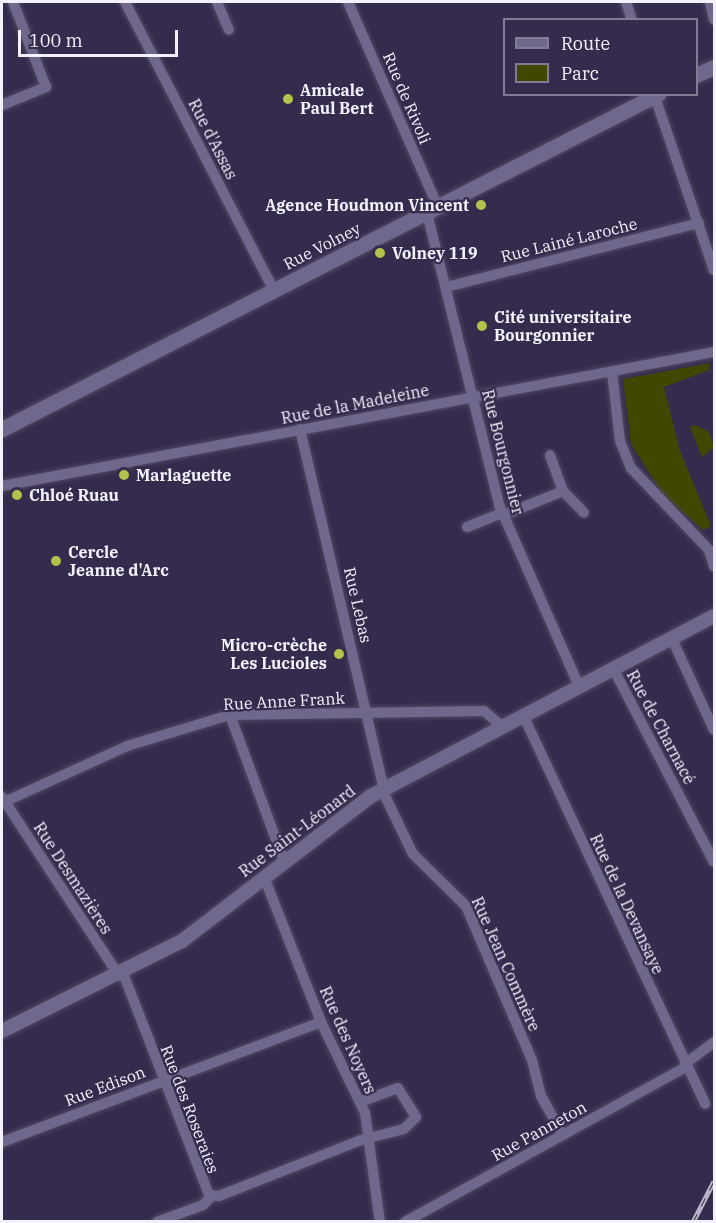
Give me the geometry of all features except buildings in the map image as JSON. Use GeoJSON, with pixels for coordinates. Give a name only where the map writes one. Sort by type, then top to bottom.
{"type":"FeatureCollection","features":[{"type":"Feature","properties":{"kind":"main road"},"geometry":{"type":"LineString","coordinates":[[698,74],[714,67]]}},
{"type":"Feature","properties":{"kind":"main road","name":"Rue Volney"},"geometry":{"type":"LineString","coordinates":[[3,426],[274,291],[653,96]]}},
{"type":"Feature","properties":{"kind":"street"},"geometry":{"type":"LineString","coordinates":[[2,105],[46,87],[13,2]]}},
{"type":"Feature","properties":{"kind":"street","name":"Rue d'Assas"},"geometry":{"type":"LineString","coordinates":[[125,2],[274,291]]}},
{"type":"Feature","properties":{"kind":"street"},"geometry":{"type":"LineString","coordinates":[[217,2],[230,30]]}},
{"type":"Feature","properties":{"kind":"street","name":"Rue de Rivoli"},"geometry":{"type":"LineString","coordinates":[[348,2],[432,210]]}},
{"type":"Feature","properties":{"kind":"street"},"geometry":{"type":"LineString","coordinates":[[626,2],[631,18]]}},
{"type":"Feature","properties":{"kind":"street"},"geometry":{"type":"LineString","coordinates":[[710,2],[714,20]]}},
{"type":"Feature","properties":{"kind":"street"},"geometry":{"type":"LineString","coordinates":[[655,96],[714,270]]}},
{"type":"Feature","properties":{"kind":"street","name":"Rue Bourgonnier"},"geometry":{"type":"LineString","coordinates":[[432,210],[446,287],[473,397],[506,513],[580,688]]}},
{"type":"Feature","properties":{"kind":"street","name":"Rue Lainé Laroche"},"geometry":{"type":"LineString","coordinates":[[446,287],[699,223]]}},
{"type":"Feature","properties":{"kind":"street","name":"Rue de la Madeleine"},"geometry":{"type":"LineString","coordinates":[[2,486],[714,352]]}},
{"type":"Feature","properties":{"kind":"street"},"geometry":{"type":"LineString","coordinates":[[612,372],[620,441],[631,468],[709,550],[714,566]]}},
{"type":"Feature","properties":{"kind":"street","name":"Rue Lebas"},"geometry":{"type":"LineString","coordinates":[[300,429],[368,712],[384,789]]}},
{"type":"Feature","properties":{"kind":"street"},"geometry":{"type":"LineString","coordinates":[[550,455],[563,491],[584,513]]}},
{"type":"Feature","properties":{"kind":"street"},"geometry":{"type":"LineString","coordinates":[[466,527],[563,491]]}},
{"type":"Feature","properties":{"kind":"street","name":"Rue Saint-Léonard"},"geometry":{"type":"LineString","coordinates":[[2,1031],[121,974],[182,941],[284,861],[384,789],[714,616]]}},
{"type":"Feature","properties":{"kind":"street"},"geometry":{"type":"LineString","coordinates":[[672,639],[714,730]]}},
{"type":"Feature","properties":{"kind":"street","name":"Rue de Charnacé"},"geometry":{"type":"LineString","coordinates":[[614,670],[714,862]]}},
{"type":"Feature","properties":{"kind":"street","name":"Rue Anne Frank"},"geometry":{"type":"LineString","coordinates":[[2,800],[127,746],[230,715],[484,711],[503,727]]}},
{"type":"Feature","properties":{"kind":"street"},"geometry":{"type":"LineString","coordinates":[[230,715],[284,861]]}},
{"type":"Feature","properties":{"kind":"street","name":"Rue de la Devansaye"},"geometry":{"type":"LineString","coordinates":[[524,717],[705,1104]]}},
{"type":"Feature","properties":{"kind":"street","name":"Rue Jean Commère"},"geometry":{"type":"LineString","coordinates":[[384,789],[413,854],[466,906],[532,1060],[541,1096],[563,1135]]}},
{"type":"Feature","properties":{"kind":"street","name":"Rue Desmazières"},"geometry":{"type":"LineString","coordinates":[[2,800],[121,974]]}},
{"type":"Feature","properties":{"kind":"street","name":"Rue des Noyers"},"geometry":{"type":"LineString","coordinates":[[264,877],[321,1022],[360,1102],[369,1137],[380,1221]]}},
{"type":"Feature","properties":{"kind":"street","name":"Rue des Roseraies"},"geometry":{"type":"LineString","coordinates":[[121,974],[212,1196],[369,1137],[410,1126],[415,1112],[398,1088],[360,1102]]}},
{"type":"Feature","properties":{"kind":"street","name":"Rue Edison"},"geometry":{"type":"LineString","coordinates":[[2,1142],[321,1022]]}},
{"type":"Feature","properties":{"kind":"street","name":"Rue Panneton"},"geometry":{"type":"LineString","coordinates":[[405,1221],[686,1065],[714,1042]]}},
{"type":"Feature","properties":{"kind":"street"},"geometry":{"type":"LineString","coordinates":[[157,1221],[203,1205],[212,1196]]}},
{"type":"Feature","properties":{"kind":"green space"},"geometry":{"type":"Polygon","coordinates":[[[710,363],[709,370],[664,387],[680,451],[711,526],[703,530],[663,495],[631,444],[623,379],[710,363]]]}},
{"type":"Feature","properties":{"kind":"green space"},"geometry":{"type":"Polygon","coordinates":[[[695,425],[709,432],[714,447],[702,457],[690,427],[695,425]]]}},
{"type":"Feature","properties":{"kind":"railway"},"geometry":{"type":"LineString","coordinates":[[693,1222],[714,1181]]}},
{"type":"Feature","properties":{"kind":"place","name":"Amicale Paul Bert"},"geometry":{"type":"Point","coordinates":[288,99]}},
{"type":"Feature","properties":{"kind":"place","name":"Agence Houdmon Vincent"},"geometry":{"type":"Point","coordinates":[481,205]}},
{"type":"Feature","properties":{"kind":"place","name":"Volney 119"},"geometry":{"type":"Point","coordinates":[380,253]}},
{"type":"Feature","properties":{"kind":"place","name":"Cité universitaire Bourgonnier"},"geometry":{"type":"Point","coordinates":[482,326]}},
{"type":"Feature","properties":{"kind":"place","name":"Marlaguette"},"geometry":{"type":"Point","coordinates":[124,475]}},
{"type":"Feature","properties":{"kind":"place","name":"Chloé Ruau"},"geometry":{"type":"Point","coordinates":[17,495]}},
{"type":"Feature","properties":{"kind":"place","name":"Cercle Jeanne d'Arc"},"geometry":{"type":"Point","coordinates":[56,561]}},
{"type":"Feature","properties":{"kind":"place","name":"Micro-crèche Les Lucioles"},"geometry":{"type":"Point","coordinates":[339,654]}}]}
